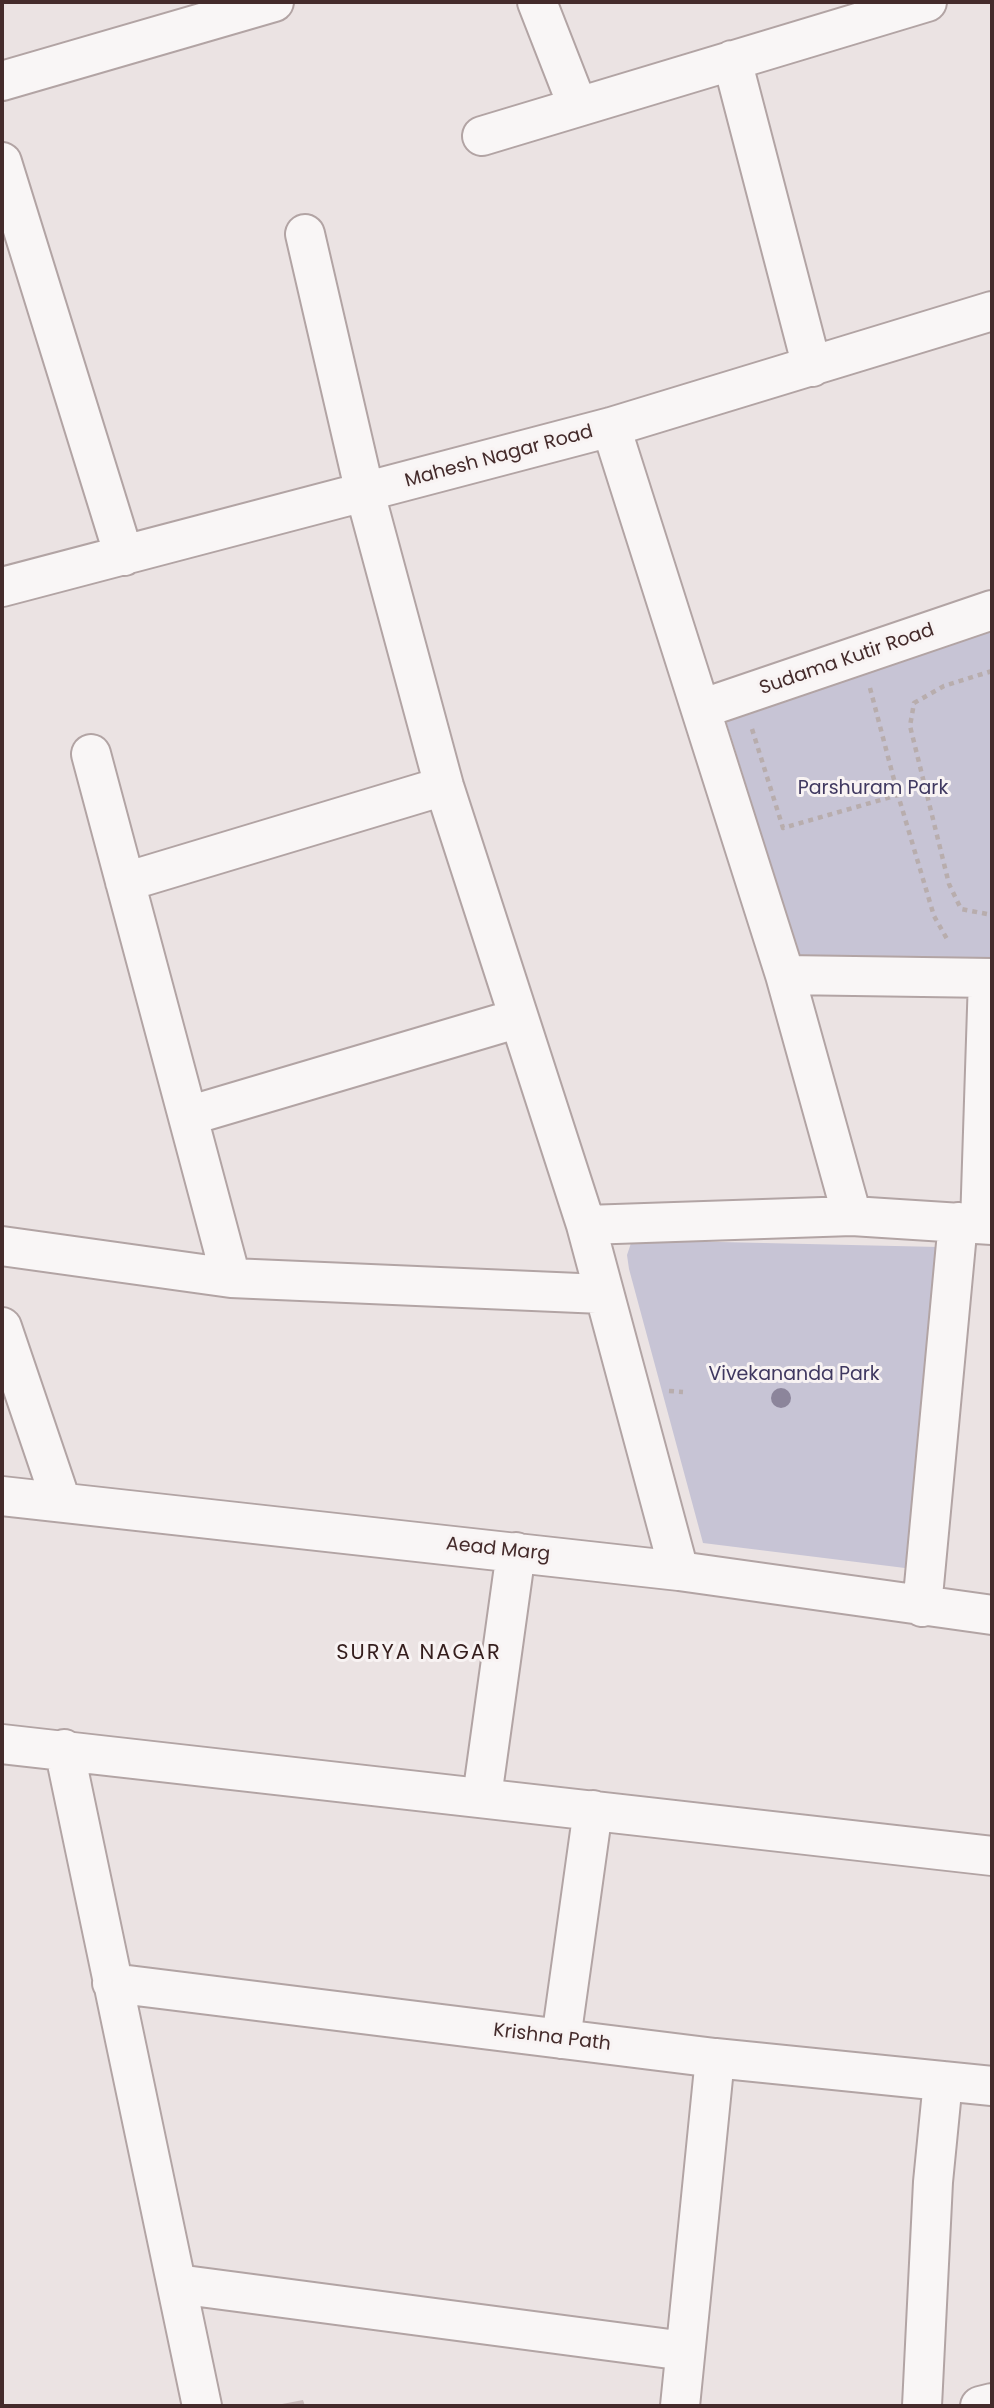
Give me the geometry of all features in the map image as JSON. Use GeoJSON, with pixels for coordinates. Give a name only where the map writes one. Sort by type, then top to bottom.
{"type":"FeatureCollection","features":[{"type":"Feature","properties":{"kind":"street"},"geometry":{"type":"LineString","coordinates":[[2,81],[274,2]]}},
{"type":"Feature","properties":{"kind":"street"},"geometry":{"type":"LineString","coordinates":[[537,2],[578,107]]}},
{"type":"Feature","properties":{"kind":"street"},"geometry":{"type":"LineString","coordinates":[[482,136],[928,2]]}},
{"type":"Feature","properties":{"kind":"street"},"geometry":{"type":"LineString","coordinates":[[732,60],[812,367]]}},
{"type":"Feature","properties":{"kind":"street"},"geometry":{"type":"LineString","coordinates":[[2,162],[124,556]]}},
{"type":"Feature","properties":{"kind":"street"},"geometry":{"type":"LineString","coordinates":[[304,233],[365,493],[444,786],[586,1225],[602,1294],[679,1571]]}},
{"type":"Feature","properties":{"kind":"street","name":"Mahesh Nagar Road"},"geometry":{"type":"LineString","coordinates":[[2,587],[611,428],[992,311]]}},
{"type":"Feature","properties":{"kind":"street"},"geometry":{"type":"LineString","coordinates":[[611,428],[785,975],[852,1216]]}},
{"type":"Feature","properties":{"kind":"street","name":"Sudama Kutir Road"},"geometry":{"type":"LineString","coordinates":[[701,709],[992,610]]}},
{"type":"Feature","properties":{"kind":"street"},"geometry":{"type":"LineString","coordinates":[[91,754],[231,1278]]}},
{"type":"Feature","properties":{"kind":"street"},"geometry":{"type":"LineString","coordinates":[[125,882],[444,786]]}},
{"type":"Feature","properties":{"kind":"street"},"geometry":{"type":"LineString","coordinates":[[785,975],[990,978],[977,1224],[922,1607]]}},
{"type":"Feature","properties":{"kind":"street"},"geometry":{"type":"LineString","coordinates":[[188,1116],[519,1018]]}},
{"type":"Feature","properties":{"kind":"street"},"geometry":{"type":"LineString","coordinates":[[586,1225],[852,1216],[977,1224]]}},
{"type":"Feature","properties":{"kind":"street"},"geometry":{"type":"LineString","coordinates":[[2,1246],[231,1278],[602,1294]]}},
{"type":"Feature","properties":{"kind":"street"},"geometry":{"type":"LineString","coordinates":[[2,1327],[61,1502]]}},
{"type":"Feature","properties":{"kind":"street","name":"Aead Marg"},"geometry":{"type":"LineString","coordinates":[[2,1496],[679,1571],[992,1615]]}},
{"type":"Feature","properties":{"kind":"street"},"geometry":{"type":"LineString","coordinates":[[482,1797],[516,1552]]}},
{"type":"Feature","properties":{"kind":"street"},"geometry":{"type":"LineString","coordinates":[[2,1744],[65,1749],[992,1856]]}},
{"type":"Feature","properties":{"kind":"street"},"geometry":{"type":"LineString","coordinates":[[65,1749],[202,2406]]}},
{"type":"Feature","properties":{"kind":"street"},"geometry":{"type":"LineString","coordinates":[[561,2039],[593,1810]]}},
{"type":"Feature","properties":{"kind":"street","name":"Krishna Path"},"geometry":{"type":"LineString","coordinates":[[112,1983],[715,2058],[992,2086]]}},
{"type":"Feature","properties":{"kind":"street"},"geometry":{"type":"LineString","coordinates":[[680,2406],[715,2058]]}},
{"type":"Feature","properties":{"kind":"street"},"geometry":{"type":"LineString","coordinates":[[922,2406],[933,2182],[943,2081]]}},
{"type":"Feature","properties":{"kind":"street"},"geometry":{"type":"LineString","coordinates":[[177,2284],[685,2351]]}},
{"type":"Feature","properties":{"kind":"street"},"geometry":{"type":"LineString","coordinates":[[980,2406],[992,2403]]}},
{"type":"Feature","properties":{"kind":"path"},"geometry":{"type":"LineString","coordinates":[[992,671],[944,686],[915,703],[910,726],[949,884],[961,909],[992,915]]}},
{"type":"Feature","properties":{"kind":"path"},"geometry":{"type":"LineString","coordinates":[[868,681],[934,916],[946,939],[958,940]]}},
{"type":"Feature","properties":{"kind":"path"},"geometry":{"type":"LineString","coordinates":[[748,718],[783,828],[926,789]]}},
{"type":"Feature","properties":{"kind":"green space","name":"Parshuram Park"},"geometry":{"type":"Polygon","coordinates":[[[992,623],[992,966],[800,958],[723,711],[992,623]]]}},
{"type":"Feature","properties":{"kind":"green space","name":"Vivekananda Park"},"geometry":{"type":"Polygon","coordinates":[[[632,1240],[939,1247],[905,1568],[703,1543],[629,1269],[627,1255],[632,1240]]]}},
{"type":"Feature","properties":{"kind":"building"},"geometry":{"type":"Polygon","coordinates":[[[303,2400],[305,2406],[277,2406],[277,2405],[303,2400]]]}},
{"type":"Feature","properties":{"kind":"district","name":"SURYA NAGAR"},"geometry":{"type":"Point","coordinates":[419,1654]}}]}
